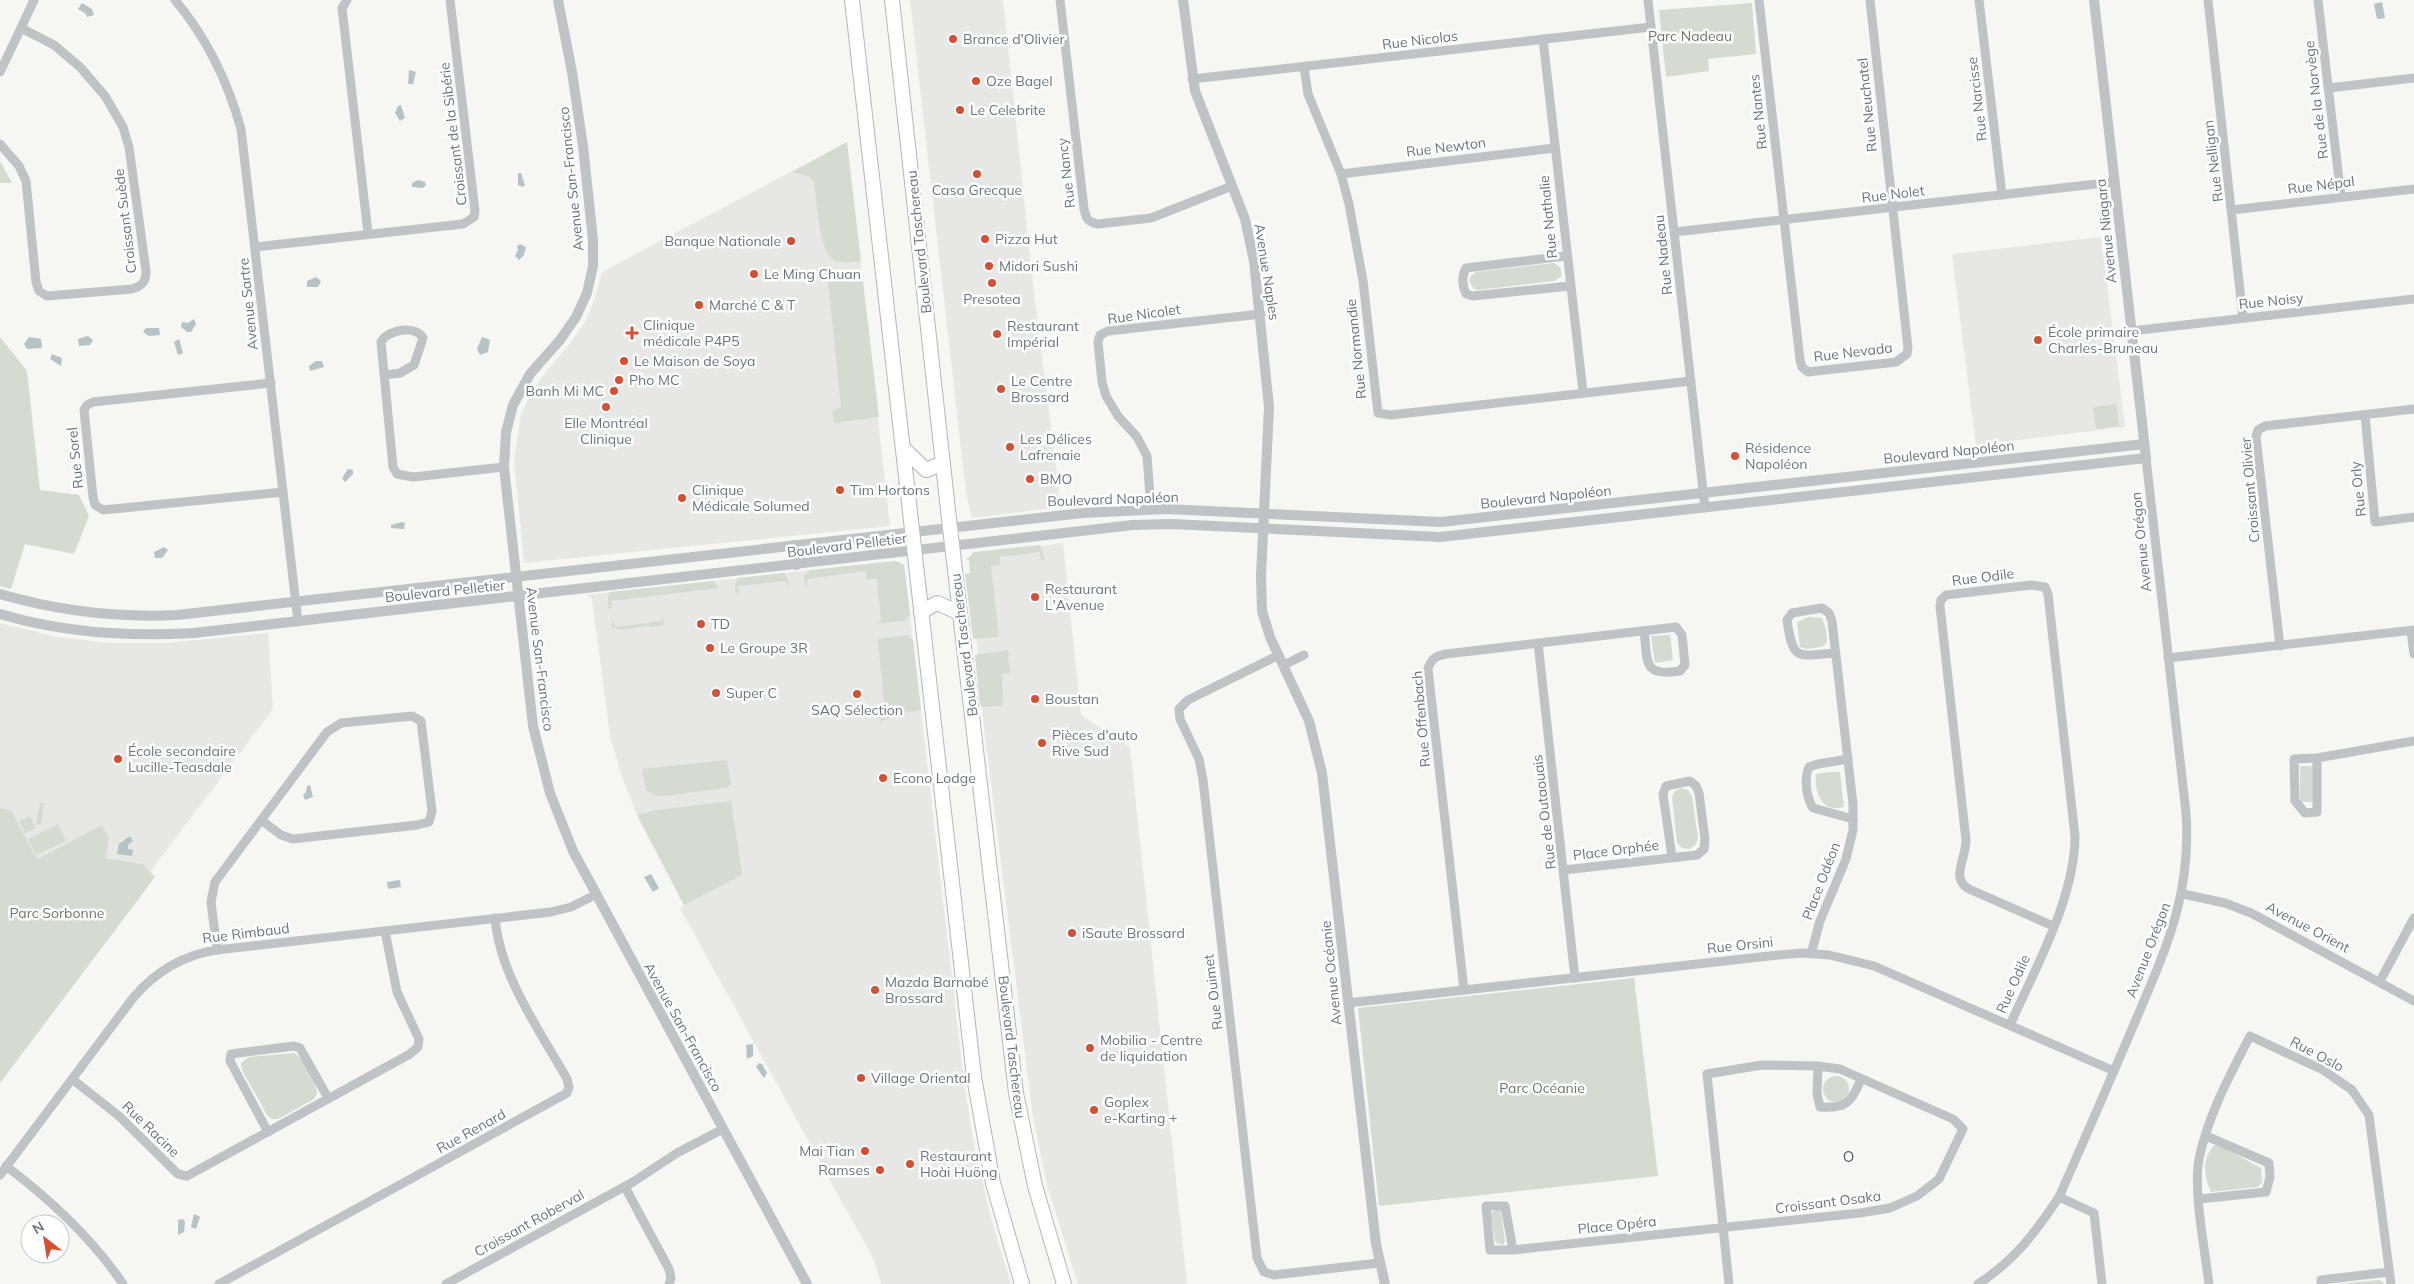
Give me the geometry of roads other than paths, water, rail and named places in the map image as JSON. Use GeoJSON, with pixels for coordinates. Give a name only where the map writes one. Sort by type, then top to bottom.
{"type":"FeatureCollection","features":[{"type":"Feature","properties":{"kind":"main road"},"geometry":{"type":"LineString","coordinates":[[852,0],[976,1093],[993,1184],[1022,1284]]}},
{"type":"Feature","properties":{"kind":"main road","name":"Boulevard Taschereau"},"geometry":{"type":"LineString","coordinates":[[892,0],[952,546],[1016,1093],[1032,1172],[1064,1284]]}},
{"type":"Feature","properties":{"kind":"main road"},"geometry":{"type":"LineString","coordinates":[[902,448],[926,470],[944,463]]}},
{"type":"Feature","properties":{"kind":"main road"},"geometry":{"type":"LineString","coordinates":[[921,612],[937,603],[960,613]]}},
{"type":"Feature","properties":{"kind":"street"},"geometry":{"type":"LineString","coordinates":[[0,72],[34,0]]}},
{"type":"Feature","properties":{"kind":"street","name":"Avenue Sartre"},"geometry":{"type":"LineString","coordinates":[[175,0],[206,43],[234,104],[241,129],[298,622]]}},
{"type":"Feature","properties":{"kind":"street"},"geometry":{"type":"LineString","coordinates":[[346,0],[342,8],[368,233]]}},
{"type":"Feature","properties":{"kind":"street","name":"Croissant de la Sibérie"},"geometry":{"type":"LineString","coordinates":[[255,247],[463,224],[474,217],[476,211],[450,0]]}},
{"type":"Feature","properties":{"kind":"street","name":"Avenue San-Francisco"},"geometry":{"type":"LineString","coordinates":[[558,0],[572,72],[583,146],[593,233],[593,266],[587,293],[576,317],[560,340],[530,374],[513,405],[506,432],[504,467],[531,715],[543,770],[562,828],[595,895],[807,1284]]}},
{"type":"Feature","properties":{"kind":"street","name":"Rue Nancy"},"geometry":{"type":"LineString","coordinates":[[1060,0],[1085,217],[1090,222],[1098,224],[1151,218],[1232,186]]}},
{"type":"Feature","properties":{"kind":"street","name":"Avenue Naples"},"geometry":{"type":"LineString","coordinates":[[1183,0],[1196,97],[1232,186],[1250,238],[1270,407],[1263,529]]}},
{"type":"Feature","properties":{"kind":"street","name":"Rue Nadeau"},"geometry":{"type":"LineString","coordinates":[[1648,0],[1706,508]]}},
{"type":"Feature","properties":{"kind":"street","name":"Rue Nantes"},"geometry":{"type":"LineString","coordinates":[[1759,0],[1783,220]]}},
{"type":"Feature","properties":{"kind":"street","name":"Rue Neuchatel"},"geometry":{"type":"LineString","coordinates":[[1870,0],[1892,207]]}},
{"type":"Feature","properties":{"kind":"street","name":"Rue Narcisse"},"geometry":{"type":"LineString","coordinates":[[1979,0],[2002,195]]}},
{"type":"Feature","properties":{"kind":"street","name":"Avenue Niagara"},"geometry":{"type":"LineString","coordinates":[[2094,0],[2146,458]]}},
{"type":"Feature","properties":{"kind":"street","name":"Rue Nelligan"},"geometry":{"type":"LineString","coordinates":[[2208,0],[2244,318]]}},
{"type":"Feature","properties":{"kind":"street","name":"Rue de la Norvège"},"geometry":{"type":"LineString","coordinates":[[2318,0],[2341,197]]}},
{"type":"Feature","properties":{"kind":"street","name":"Rue Nicolas"},"geometry":{"type":"LineString","coordinates":[[1192,78],[1651,27]]}},
{"type":"Feature","properties":{"kind":"street","name":"Croissant Suède"},"geometry":{"type":"LineString","coordinates":[[0,144],[19,166],[26,180],[36,282],[39,291],[47,296],[132,289],[141,286],[145,281],[146,271],[130,147],[123,127],[105,96],[80,67],[54,45],[21,28]]}},
{"type":"Feature","properties":{"kind":"street","name":"Rue Nathalie"},"geometry":{"type":"LineString","coordinates":[[1543,39],[1566,256],[1583,392]]}},
{"type":"Feature","properties":{"kind":"street","name":"Rue Normandie"},"geometry":{"type":"LineString","coordinates":[[1304,67],[1308,94],[1312,106],[1341,174],[1356,238],[1378,413],[1391,415],[1691,381]]}},
{"type":"Feature","properties":{"kind":"street"},"geometry":{"type":"LineString","coordinates":[[2328,88],[2414,78]]}},
{"type":"Feature","properties":{"kind":"street","name":"Rue Newton"},"geometry":{"type":"LineString","coordinates":[[1341,174],[1554,148]]}},
{"type":"Feature","properties":{"kind":"street","name":"Rue Nolet"},"geometry":{"type":"LineString","coordinates":[[1675,232],[2114,182]]}},
{"type":"Feature","properties":{"kind":"street","name":"Rue Népal"},"geometry":{"type":"LineString","coordinates":[[2232,210],[2414,189]]}},
{"type":"Feature","properties":{"kind":"street","name":"Rue Nevada"},"geometry":{"type":"LineString","coordinates":[[1783,220],[1802,367],[1808,372],[1876,364],[1902,359],[1908,348],[1892,207]]}},
{"type":"Feature","properties":{"kind":"street"},"geometry":{"type":"LineString","coordinates":[[1566,256],[1466,268],[1462,275],[1463,288],[1466,294],[1473,296],[1570,286]]}},
{"type":"Feature","properties":{"kind":"street","name":"Rue Noisy"},"geometry":{"type":"LineString","coordinates":[[2131,331],[2414,299]]}},
{"type":"Feature","properties":{"kind":"street","name":"Rue Nicolet"},"geometry":{"type":"LineString","coordinates":[[1151,509],[1147,456],[1137,437],[1113,409],[1103,389],[1098,342],[1100,335],[1108,331],[1260,314]]}},
{"type":"Feature","properties":{"kind":"street"},"geometry":{"type":"LineString","coordinates":[[385,375],[400,373],[414,365],[423,338],[420,332],[414,330],[390,333],[383,338],[380,346],[385,375],[393,467],[397,474],[413,477],[504,467]]}},
{"type":"Feature","properties":{"kind":"street","name":"Rue Sorel"},"geometry":{"type":"LineString","coordinates":[[271,383],[93,402],[87,405],[84,410],[93,497],[95,505],[103,510],[283,492]]}},
{"type":"Feature","properties":{"kind":"street","name":"Croissant Olivier"},"geometry":{"type":"LineString","coordinates":[[2280,646],[2256,437],[2258,430],[2265,426],[2414,409]]}},
{"type":"Feature","properties":{"kind":"street","name":"Rue Orly"},"geometry":{"type":"LineString","coordinates":[[2364,415],[2375,522],[2414,518]]}},
{"type":"Feature","properties":{"kind":"street","name":"Boulevard Napoléon"},"geometry":{"type":"LineString","coordinates":[[950,528],[1047,516],[1151,509],[1441,522],[2144,444]]}},
{"type":"Feature","properties":{"kind":"street","name":"Boulevard Napoléon"},"geometry":{"type":"LineString","coordinates":[[952,546],[1148,524],[1440,537],[2146,458]]}},
{"type":"Feature","properties":{"kind":"street","name":"Avenue Orégon"},"geometry":{"type":"LineString","coordinates":[[1978,1284],[2014,1258],[2038,1229],[2059,1197],[2167,946],[2182,894],[2187,828],[2146,458]]}},
{"type":"Feature","properties":{"kind":"street"},"geometry":{"type":"LineString","coordinates":[[1982,462],[1983,476]]}},
{"type":"Feature","properties":{"kind":"street"},"geometry":{"type":"LineString","coordinates":[[1047,516],[1049,534]]}},
{"type":"Feature","properties":{"kind":"street","name":"Boulevard Pelletier"},"geometry":{"type":"LineString","coordinates":[[0,594],[65,610],[133,616],[177,615],[950,528]]}},
{"type":"Feature","properties":{"kind":"street","name":"Avenue Océanie"},"geometry":{"type":"LineString","coordinates":[[1263,529],[1260,589],[1265,626],[1309,721],[1320,761],[1379,1263],[1385,1284]]}},
{"type":"Feature","properties":{"kind":"street"},"geometry":{"type":"LineString","coordinates":[[794,545],[796,565]]}},
{"type":"Feature","properties":{"kind":"street","name":"Boulevard Pelletier"},"geometry":{"type":"LineString","coordinates":[[0,614],[64,630],[133,636],[194,633],[952,546]]}},
{"type":"Feature","properties":{"kind":"street"},"geometry":{"type":"LineString","coordinates":[[641,563],[643,582]]}},
{"type":"Feature","properties":{"kind":"street","name":"Rue Odile"},"geometry":{"type":"LineString","coordinates":[[2010,1025],[2053,926],[2071,878],[2075,836],[2048,594],[2045,587],[2039,585],[1946,595],[1941,600],[1940,606],[1966,840],[1966,850],[1958,879],[1961,885],[1968,889],[2053,926]]}},
{"type":"Feature","properties":{"kind":"street","name":"Place Odéon"},"geometry":{"type":"LineString","coordinates":[[1811,954],[1820,921],[1846,859],[1853,830],[1853,819],[1848,759],[1836,653],[1832,621],[1829,613],[1822,608],[1792,614],[1787,620],[1794,651],[1803,656],[1836,653]]}},
{"type":"Feature","properties":{"kind":"street","name":"Rue Offenbach"},"geometry":{"type":"LineString","coordinates":[[1464,990],[1428,669],[1430,661],[1437,656],[1676,627],[1682,635],[1685,665],[1680,672],[1664,674],[1655,672],[1648,665],[1644,631]]}},
{"type":"Feature","properties":{"kind":"street"},"geometry":{"type":"LineString","coordinates":[[2168,658],[2413,630],[2414,654]]}},
{"type":"Feature","properties":{"kind":"street","name":"Rue de Outaouais"},"geometry":{"type":"LineString","coordinates":[[1538,643],[1575,978]]}},
{"type":"Feature","properties":{"kind":"street"},"geometry":{"type":"LineString","coordinates":[[1281,660],[1304,655]]}},
{"type":"Feature","properties":{"kind":"street","name":"Rue Ouimet"},"geometry":{"type":"LineString","coordinates":[[1281,660],[1188,700],[1179,709],[1180,719],[1199,760],[1203,780],[1257,1258],[1264,1272],[1274,1275],[1379,1263]]}},
{"type":"Feature","properties":{"kind":"street"},"geometry":{"type":"LineString","coordinates":[[217,950],[212,889],[214,882],[260,820],[331,728],[341,723],[406,716],[416,716],[421,721],[432,811],[429,822],[418,825],[293,839],[280,835],[260,820]]}},
{"type":"Feature","properties":{"kind":"street"},"geometry":{"type":"LineString","coordinates":[[2317,758],[2317,812],[2305,813],[2295,801],[2294,759],[2317,758],[2414,741]]}},
{"type":"Feature","properties":{"kind":"street"},"geometry":{"type":"LineString","coordinates":[[1848,759],[1809,767],[1806,774],[1809,801],[1813,808],[1853,819]]}},
{"type":"Feature","properties":{"kind":"street","name":"Place Orphée"},"geometry":{"type":"LineString","coordinates":[[1564,870],[1697,855],[1704,849],[1705,839],[1699,793],[1696,786],[1690,781],[1666,786],[1663,794],[1672,857]]}},
{"type":"Feature","properties":{"kind":"street","name":"Avenue Orient"},"geometry":{"type":"LineString","coordinates":[[2182,894],[2225,904],[2251,913],[2414,1000]]}},
{"type":"Feature","properties":{"kind":"street","name":"Rue Rimbaud"},"geometry":{"type":"LineString","coordinates":[[0,1175],[133,998],[148,981],[184,958],[217,950],[561,910],[595,895]]}},
{"type":"Feature","properties":{"kind":"street","name":"Rue Renard"},"geometry":{"type":"LineString","coordinates":[[220,1284],[567,1093],[569,1087],[566,1079],[504,963],[498,941],[495,918]]}},
{"type":"Feature","properties":{"kind":"street"},"geometry":{"type":"LineString","coordinates":[[2380,981],[2414,918]]}},
{"type":"Feature","properties":{"kind":"street","name":"Rue Racine"},"geometry":{"type":"LineString","coordinates":[[72,1079],[119,1116],[181,1175],[187,1176],[410,1054],[419,1044],[397,992],[385,931]]}},
{"type":"Feature","properties":{"kind":"street","name":"Rue Orsini"},"geometry":{"type":"LineString","coordinates":[[1348,1003],[1778,955],[1811,954],[1836,956],[1874,966],[2114,1071]]}},
{"type":"Feature","properties":{"kind":"street","name":"Rue Oslo"},"geometry":{"type":"LineString","coordinates":[[2208,1284],[2199,1199],[2199,1160],[2224,1086],[2250,1036],[2323,1070],[2352,1090],[2369,1115],[2391,1284]]}},
{"type":"Feature","properties":{"kind":"street"},"geometry":{"type":"LineString","coordinates":[[268,1132],[230,1061],[231,1054],[294,1046],[300,1048],[328,1098]]}},
{"type":"Feature","properties":{"kind":"street","name":"Croissant Osaka"},"geometry":{"type":"LineString","coordinates":[[1723,1228],[1890,1208],[1917,1196],[1939,1179],[1963,1128],[1953,1119],[1840,1069],[1818,1066],[1762,1065],[1707,1074],[1723,1228],[1729,1284]]}},
{"type":"Feature","properties":{"kind":"street"},"geometry":{"type":"LineString","coordinates":[[1818,1066],[1817,1094],[1820,1107],[1843,1106],[1854,1096],[1861,1079]]}},
{"type":"Feature","properties":{"kind":"street","name":"Croissant Roberval"},"geometry":{"type":"LineString","coordinates":[[446,1284],[625,1187],[677,1153],[723,1129]]}},
{"type":"Feature","properties":{"kind":"street"},"geometry":{"type":"LineString","coordinates":[[2199,1199],[2266,1192],[2270,1177],[2269,1163],[2206,1136]]}},
{"type":"Feature","properties":{"kind":"street"},"geometry":{"type":"LineString","coordinates":[[6,1166],[47,1199],[75,1226],[98,1250],[123,1284]]}},
{"type":"Feature","properties":{"kind":"street"},"geometry":{"type":"LineString","coordinates":[[625,1187],[669,1269],[671,1278],[669,1284]]}},
{"type":"Feature","properties":{"kind":"street"},"geometry":{"type":"LineString","coordinates":[[2059,1197],[2094,1213],[2102,1284]]}},
{"type":"Feature","properties":{"kind":"street","name":"Place Opéra"},"geometry":{"type":"LineString","coordinates":[[1513,1250],[1505,1206],[1486,1206],[1490,1250],[1513,1250],[1723,1228]]}},
{"type":"Feature","properties":{"kind":"street"},"geometry":{"type":"LineString","coordinates":[[2322,1284],[2321,1280],[2389,1272]]}},
{"type":"Feature","properties":{"kind":"place","name":"Brance d'Olivier"},"geometry":{"type":"Point","coordinates":[953,39]}},
{"type":"Feature","properties":{"kind":"place","name":"Oze Bagel"},"geometry":{"type":"Point","coordinates":[976,81]}},
{"type":"Feature","properties":{"kind":"place","name":"Le Celebrite"},"geometry":{"type":"Point","coordinates":[960,110]}},
{"type":"Feature","properties":{"kind":"place","name":"Casa Grecque"},"geometry":{"type":"Point","coordinates":[977,174]}},
{"type":"Feature","properties":{"kind":"place","name":"Pizza Hut"},"geometry":{"type":"Point","coordinates":[985,239]}},
{"type":"Feature","properties":{"kind":"place","name":"Banque Nationale"},"geometry":{"type":"Point","coordinates":[791,241]}},
{"type":"Feature","properties":{"kind":"place","name":"Midori Sushi"},"geometry":{"type":"Point","coordinates":[989,266]}},
{"type":"Feature","properties":{"kind":"place","name":"Le Ming Chuan"},"geometry":{"type":"Point","coordinates":[754,274]}},
{"type":"Feature","properties":{"kind":"place","name":"Presotea"},"geometry":{"type":"Point","coordinates":[992,283]}},
{"type":"Feature","properties":{"kind":"place","name":"Marché C & T"},"geometry":{"type":"Point","coordinates":[699,305]}},
{"type":"Feature","properties":{"kind":"place","name":"Clinique médicale P4P5"},"geometry":{"type":"Point","coordinates":[632,333]}},
{"type":"Feature","properties":{"kind":"place","name":"Restaurant Impérial"},"geometry":{"type":"Point","coordinates":[997,334]}},
{"type":"Feature","properties":{"kind":"place","name":"École primaire Charles-Bruneau"},"geometry":{"type":"Point","coordinates":[2038,340]}},
{"type":"Feature","properties":{"kind":"place","name":"Le Maison de Soya"},"geometry":{"type":"Point","coordinates":[624,361]}},
{"type":"Feature","properties":{"kind":"place","name":"Pho MC"},"geometry":{"type":"Point","coordinates":[619,380]}},
{"type":"Feature","properties":{"kind":"place","name":"Le Centre Brossard"},"geometry":{"type":"Point","coordinates":[1001,389]}},
{"type":"Feature","properties":{"kind":"place","name":"Banh Mi MC"},"geometry":{"type":"Point","coordinates":[614,391]}},
{"type":"Feature","properties":{"kind":"place","name":"Elle Montréal Clinique"},"geometry":{"type":"Point","coordinates":[606,407]}},
{"type":"Feature","properties":{"kind":"place","name":"Les Délices Lafrenaie"},"geometry":{"type":"Point","coordinates":[1010,447]}},
{"type":"Feature","properties":{"kind":"place","name":"Résidence Napoléon"},"geometry":{"type":"Point","coordinates":[1735,456]}},
{"type":"Feature","properties":{"kind":"place","name":"BMO"},"geometry":{"type":"Point","coordinates":[1030,479]}},
{"type":"Feature","properties":{"kind":"place","name":"Tim Hortons"},"geometry":{"type":"Point","coordinates":[840,490]}},
{"type":"Feature","properties":{"kind":"place","name":"Clinique Médicale Solumed"},"geometry":{"type":"Point","coordinates":[682,498]}},
{"type":"Feature","properties":{"kind":"place","name":"Restaurant L'Avenue"},"geometry":{"type":"Point","coordinates":[1035,597]}},
{"type":"Feature","properties":{"kind":"place","name":"TD"},"geometry":{"type":"Point","coordinates":[701,624]}},
{"type":"Feature","properties":{"kind":"place","name":"Le Groupe 3R"},"geometry":{"type":"Point","coordinates":[710,648]}},
{"type":"Feature","properties":{"kind":"place","name":"Super C"},"geometry":{"type":"Point","coordinates":[716,693]}},
{"type":"Feature","properties":{"kind":"place","name":"SAQ Sélection"},"geometry":{"type":"Point","coordinates":[857,694]}},
{"type":"Feature","properties":{"kind":"place","name":"Boustan"},"geometry":{"type":"Point","coordinates":[1035,699]}},
{"type":"Feature","properties":{"kind":"place","name":"Pièces d'auto Rive Sud"},"geometry":{"type":"Point","coordinates":[1042,743]}},
{"type":"Feature","properties":{"kind":"place","name":"École secondaire Lucille-Teasdale"},"geometry":{"type":"Point","coordinates":[118,759]}},
{"type":"Feature","properties":{"kind":"place","name":"Econo Lodge"},"geometry":{"type":"Point","coordinates":[883,778]}},
{"type":"Feature","properties":{"kind":"place","name":"iSaute Brossard"},"geometry":{"type":"Point","coordinates":[1072,933]}},
{"type":"Feature","properties":{"kind":"place","name":"Mazda Barnabé Brossard"},"geometry":{"type":"Point","coordinates":[875,990]}},
{"type":"Feature","properties":{"kind":"place","name":"Mobilia - Centre de liquidation"},"geometry":{"type":"Point","coordinates":[1090,1048]}},
{"type":"Feature","properties":{"kind":"place","name":"Village Oriental"},"geometry":{"type":"Point","coordinates":[861,1078]}},
{"type":"Feature","properties":{"kind":"place","name":"Goplex e-Karting +"},"geometry":{"type":"Point","coordinates":[1094,1110]}},
{"type":"Feature","properties":{"kind":"place","name":"Mai Tian"},"geometry":{"type":"Point","coordinates":[865,1151]}},
{"type":"Feature","properties":{"kind":"place","name":"Restaurant Hoài Huöng"},"geometry":{"type":"Point","coordinates":[910,1164]}},
{"type":"Feature","properties":{"kind":"place","name":"Ramses"},"geometry":{"type":"Point","coordinates":[880,1170]}},
{"type":"Feature","properties":{"kind":"district","name":"O"},"geometry":{"type":"Point","coordinates":[1849,1156]}},
{"type":"Feature","properties":{"kind":"park label","name":"Parc Nadeau"},"geometry":{"type":"Point","coordinates":[1690,36]}},
{"type":"Feature","properties":{"kind":"park label","name":"Parc Sorbonne"},"geometry":{"type":"Point","coordinates":[57,913]}},
{"type":"Feature","properties":{"kind":"park label","name":"Parc Océanie"},"geometry":{"type":"Point","coordinates":[1542,1088]}}]}
